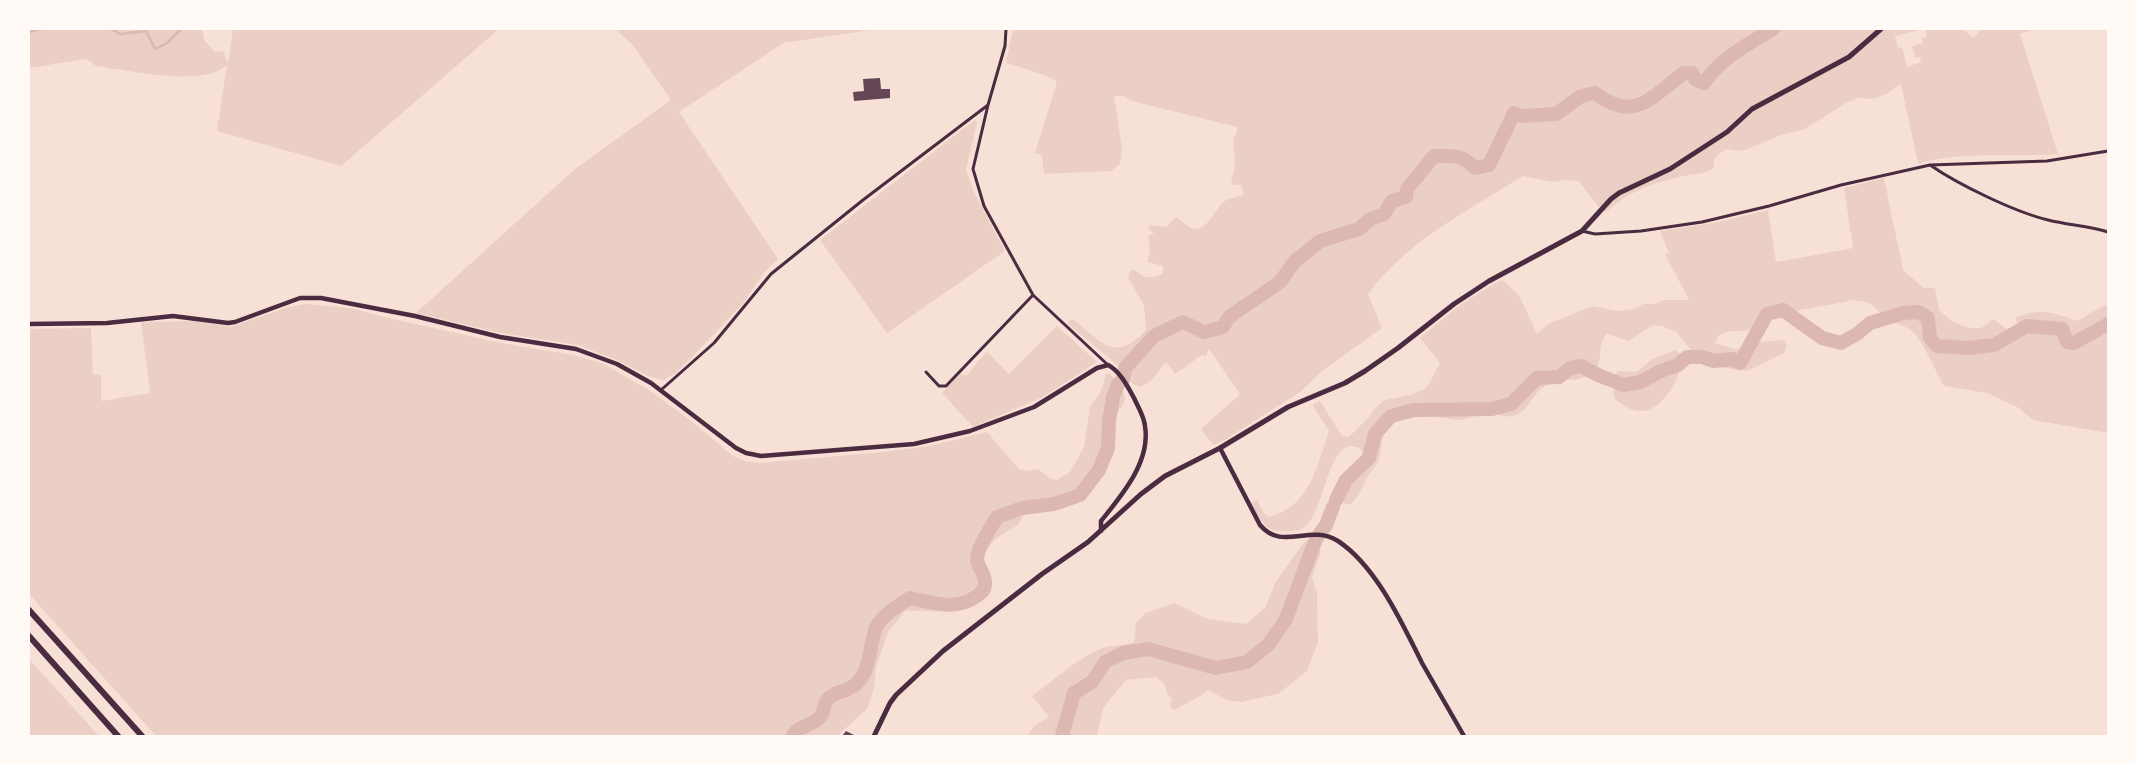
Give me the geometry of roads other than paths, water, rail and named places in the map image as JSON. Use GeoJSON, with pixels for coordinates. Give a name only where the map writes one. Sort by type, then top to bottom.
{"type":"FeatureCollection","features":[{"type":"Feature","properties":{"kind":"highway"},"geometry":{"type":"LineString","coordinates":[[29,610],[142,736]]}},
{"type":"Feature","properties":{"kind":"highway"},"geometry":{"type":"LineString","coordinates":[[29,636],[118,736]]}},
{"type":"Feature","properties":{"kind":"main road"},"geometry":{"type":"LineString","coordinates":[[874,736],[890,703],[896,695],[943,651],[1101,530],[1165,476],[1220,448],[1288,407],[1345,383],[1359,375],[1398,348],[1454,304],[1489,281],[1582,231],[1611,199],[1619,193],[1670,169],[1727,132],[1752,109],[1849,57],[1880,29]]}},
{"type":"Feature","properties":{"kind":"street"},"geometry":{"type":"LineString","coordinates":[[1006,29],[1005,46],[988,105],[973,169],[984,206],[1033,295],[1116,371],[1130,389],[1146,428],[1139,467],[1118,501],[1100,521],[1101,530]]}},
{"type":"Feature","properties":{"kind":"street"},"geometry":{"type":"LineString","coordinates":[[661,390],[714,343],[771,274],[870,194],[988,105]]}},
{"type":"Feature","properties":{"kind":"street"},"geometry":{"type":"LineString","coordinates":[[1582,231],[1594,234],[1641,231],[1702,222],[1769,206],[1841,185],[1930,165],[2047,162],[2108,150]]}},
{"type":"Feature","properties":{"kind":"street"},"geometry":{"type":"LineString","coordinates":[[1930,165],[1986,195],[2028,214],[2046,220],[2108,232]]}},
{"type":"Feature","properties":{"kind":"street"},"geometry":{"type":"LineString","coordinates":[[926,372],[940,386],[946,386],[1033,295]]}},
{"type":"Feature","properties":{"kind":"street"},"geometry":{"type":"LineString","coordinates":[[29,324],[106,323],[172,316],[206,318],[228,323],[236,322],[300,298],[321,298],[415,316],[500,337],[576,349],[630,370],[661,390],[736,448],[746,453],[761,456],[914,444],[970,431],[1034,407],[1097,368],[1108,365]]}},
{"type":"Feature","properties":{"kind":"street"},"geometry":{"type":"LineString","coordinates":[[1220,448],[1260,525],[1267,533],[1281,538],[1312,534],[1324,535],[1347,548],[1384,592],[1398,612],[1434,685],[1464,736]]}},
{"type":"Feature","properties":{"kind":"waterway"},"geometry":{"type":"LineString","coordinates":[[29,32],[41,29]]}},
{"type":"Feature","properties":{"kind":"waterway"},"geometry":{"type":"LineString","coordinates":[[111,29],[120,34],[146,31],[155,49],[167,43],[181,29]]}},
{"type":"Feature","properties":{"kind":"waterway"},"geometry":{"type":"LineString","coordinates":[[793,736],[795,732],[820,717],[831,696],[851,688],[858,682],[868,663],[876,628],[891,611],[910,598],[936,604],[953,605],[969,601],[981,592],[985,581],[977,559],[978,554],[997,517],[1022,508],[1054,504],[1080,495],[1099,470],[1108,448],[1109,421],[1113,397],[1118,384],[1123,380],[1125,368],[1154,336],[1183,322],[1204,332],[1223,327],[1229,317],[1280,282],[1294,262],[1320,241],[1359,229],[1370,219],[1384,214],[1392,201],[1406,197],[1407,189],[1434,156],[1461,158],[1475,168],[1489,165],[1514,113],[1522,116],[1556,114],[1581,96],[1595,93],[1609,102],[1621,106],[1632,106],[1652,98],[1684,73],[1692,73],[1695,79],[1704,83],[1726,59],[1773,29]]}},
{"type":"Feature","properties":{"kind":"waterway"},"geometry":{"type":"LineString","coordinates":[[1336,500],[1346,480],[1369,458],[1375,434],[1391,416],[1414,410],[1492,409],[1511,404],[1537,378],[1559,377],[1570,368],[1581,366],[1624,385],[1640,382],[1678,365],[1687,357],[1702,357],[1714,361],[1732,359],[1740,363],[1767,314],[1783,310],[1822,338],[1841,343],[1857,334],[1870,323],[1903,313],[1918,312],[1928,318],[1930,338],[1937,346],[1968,348],[1994,345],[2027,326],[2062,329],[2067,342],[2074,343],[2108,324]]}},
{"type":"Feature","properties":{"kind":"waterway"},"geometry":{"type":"LineString","coordinates":[[1062,736],[1074,693],[1092,682],[1105,662],[1123,653],[1148,649],[1216,668],[1247,662],[1269,644],[1286,619],[1316,539],[1326,525],[1333,507]]}}]}
